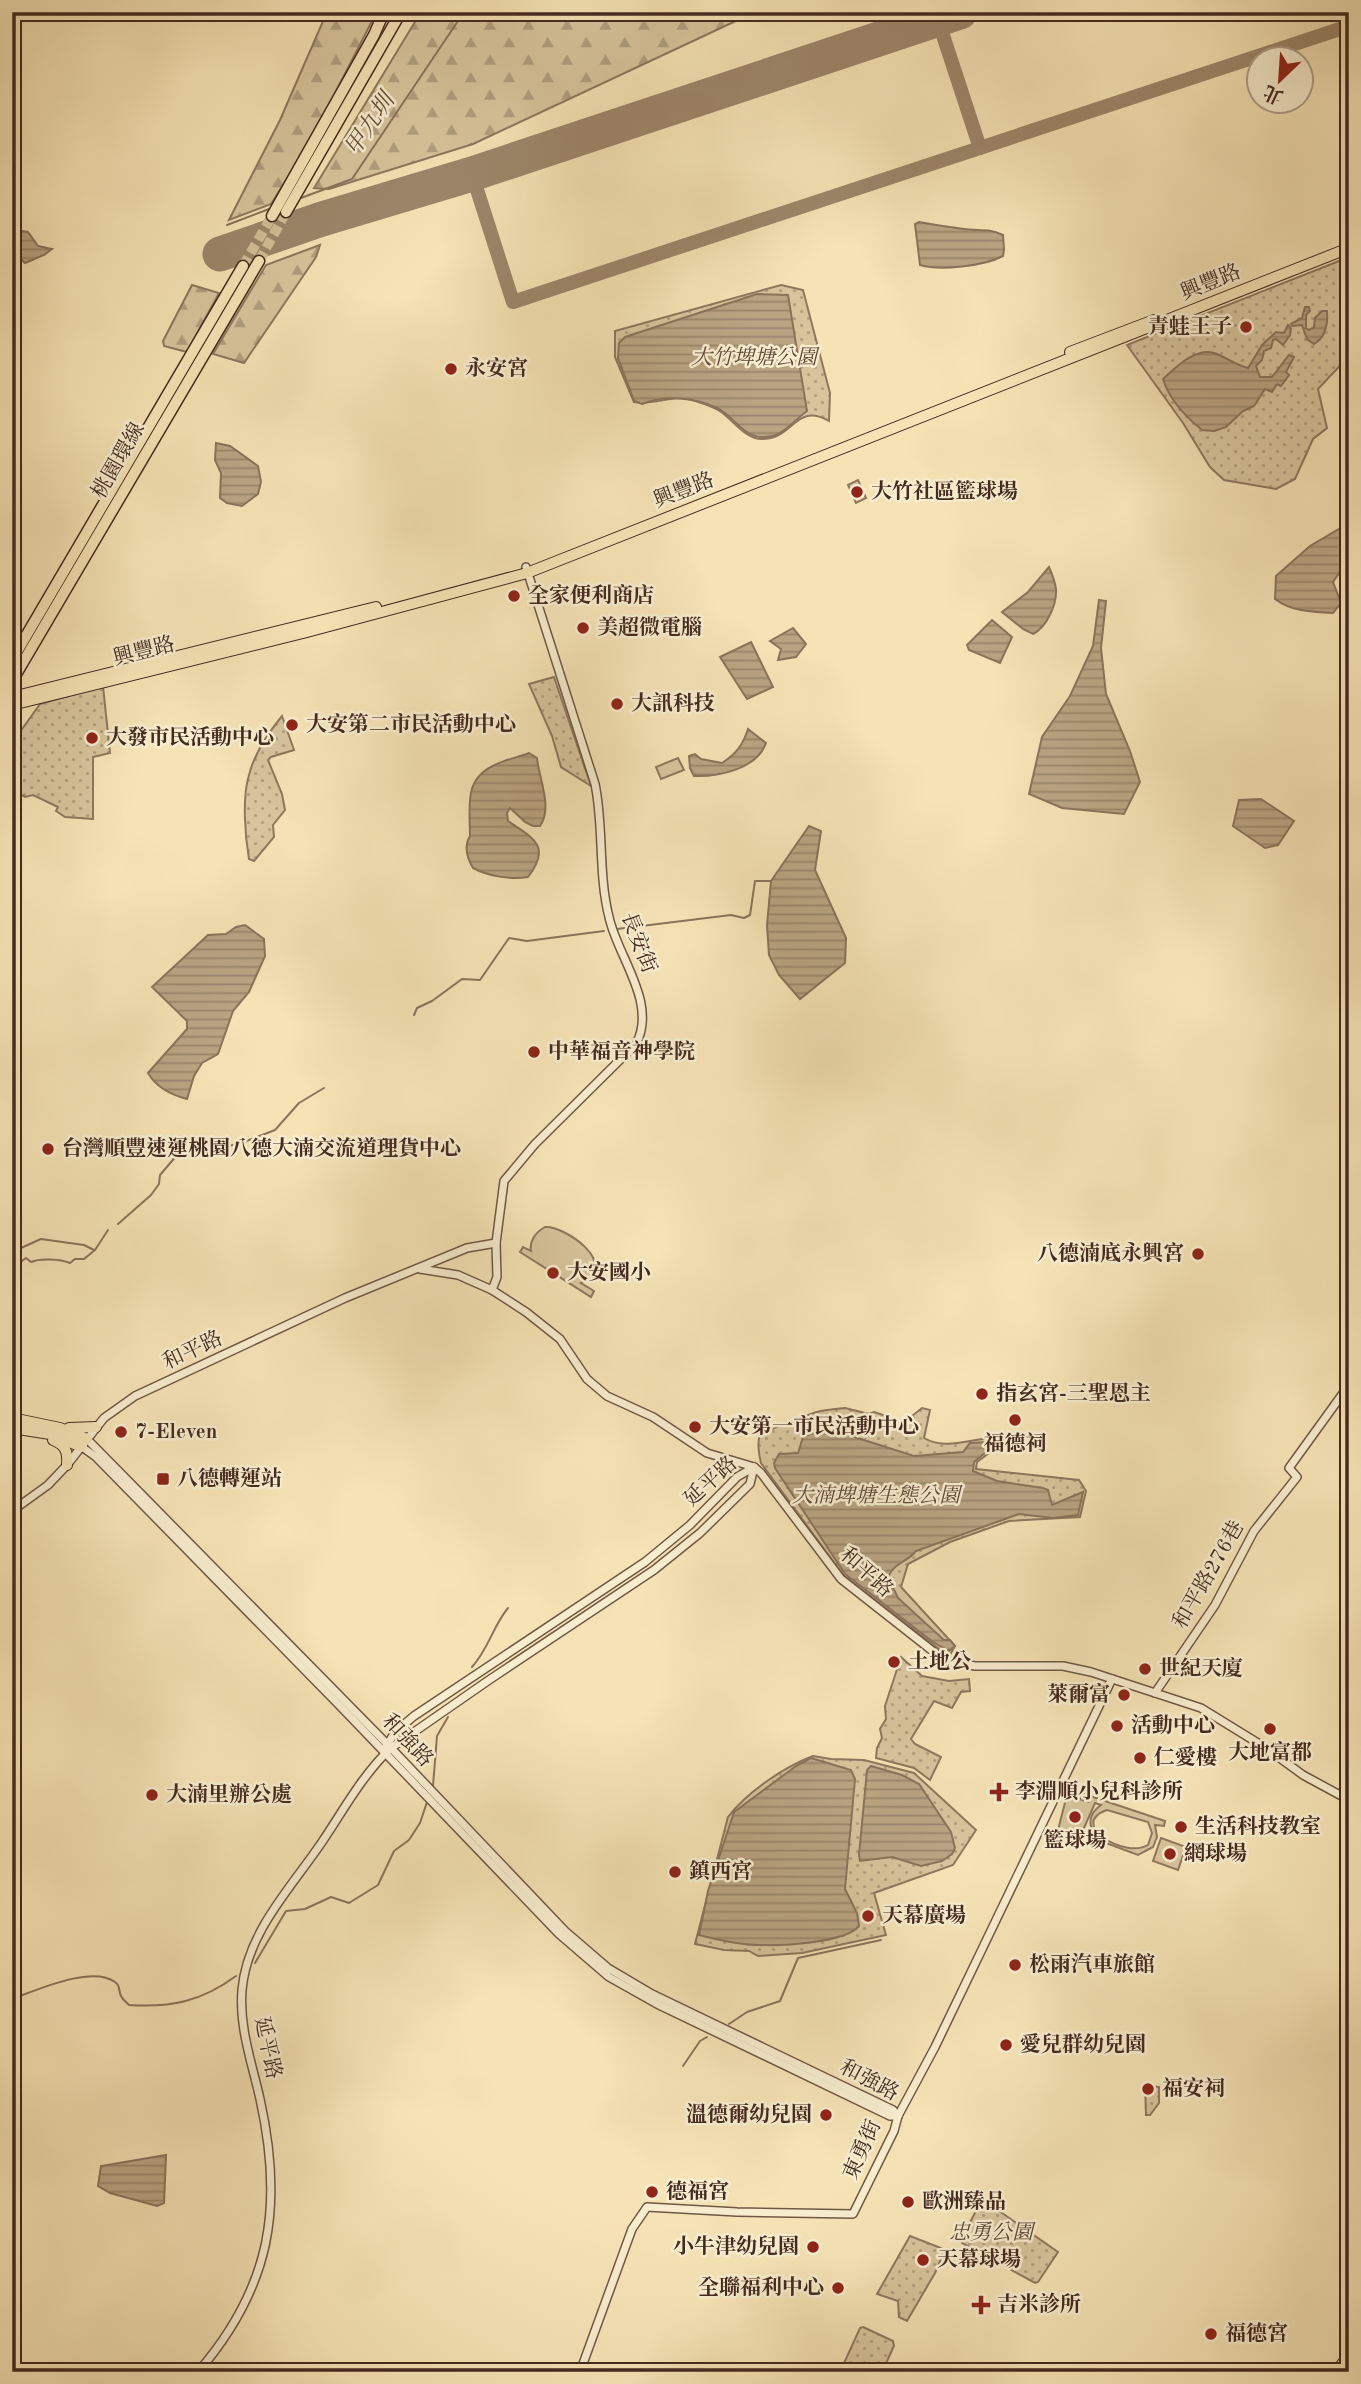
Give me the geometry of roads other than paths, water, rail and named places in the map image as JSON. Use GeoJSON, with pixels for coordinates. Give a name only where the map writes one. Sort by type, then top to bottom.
{"type":"FeatureCollection","features":[{"type":"Feature","properties":{"kind":"highway"},"geometry":{"type":"LineString","coordinates":[[384,12],[283,207],[401,12]]}},
{"type":"Feature","properties":{"kind":"highway","name":"桃園環線"},"geometry":{"type":"LineString","coordinates":[[12,681],[259,261]]}},
{"type":"Feature","properties":{"kind":"highway","name":"桃園環線"},"geometry":{"type":"LineString","coordinates":[[12,660],[243,266]]}},
{"type":"Feature","properties":{"kind":"main road","name":"興豐路"},"geometry":{"type":"LineString","coordinates":[[526,570],[1349,241]]}},
{"type":"Feature","properties":{"kind":"main road","name":"興豐路"},"geometry":{"type":"LineString","coordinates":[[14,701],[526,570],[1125,338],[1349,248]]}},
{"type":"Feature","properties":{"kind":"main road"},"geometry":{"type":"LineString","coordinates":[[13,1425],[96,1427]]}},
{"type":"Feature","properties":{"kind":"main road"},"geometry":{"type":"LineString","coordinates":[[13,1425],[84,1443]]}},
{"type":"Feature","properties":{"kind":"main road"},"geometry":{"type":"LineString","coordinates":[[13,1425],[60,1443],[68,1453],[67,1465]]}},
{"type":"Feature","properties":{"kind":"main road"},"geometry":{"type":"LineString","coordinates":[[60,1428],[84,1443]]}},
{"type":"Feature","properties":{"kind":"main road"},"geometry":{"type":"LineString","coordinates":[[1336,2372],[1349,2355]]}},
{"type":"Feature","properties":{"kind":"street","name":"長安街"},"geometry":{"type":"LineString","coordinates":[[492,1290],[497,1277],[496,1244],[504,1181],[535,1144],[636,1044],[643,1023],[635,980],[609,920],[595,784],[526,570]]}},
{"type":"Feature","properties":{"kind":"street","name":"和平路"},"geometry":{"type":"LineString","coordinates":[[12,1511],[48,1485],[96,1427],[135,1396],[345,1298],[467,1248],[496,1244]]}},
{"type":"Feature","properties":{"kind":"street"},"geometry":{"type":"LineString","coordinates":[[420,1269],[458,1275],[492,1290],[560,1339],[587,1379],[607,1396],[653,1417],[707,1453],[754,1468]]}},
{"type":"Feature","properties":{"kind":"street","name":"和平路276巷"},"geometry":{"type":"LineString","coordinates":[[1155,1693],[1215,1605],[1254,1531],[1297,1477],[1289,1468],[1349,1385]]}},
{"type":"Feature","properties":{"kind":"street","name":"和強路"},"geometry":{"type":"LineString","coordinates":[[84,1443],[565,1931],[623,1978],[893,2110],[898,2116]]}},
{"type":"Feature","properties":{"kind":"street","name":"和平路"},"geometry":{"type":"LineString","coordinates":[[754,1468],[761,1473],[841,1579],[944,1660],[975,1666],[1063,1666],[1201,1708],[1266,1748],[1303,1775],[1349,1800]]}},
{"type":"Feature","properties":{"kind":"street","name":"延平路"},"geometry":{"type":"LineString","coordinates":[[388,1749],[675,1554],[750,1484],[754,1468]]}},
{"type":"Feature","properties":{"kind":"street","name":"延平路"},"geometry":{"type":"LineString","coordinates":[[198,2372],[220,2346],[244,2304],[257,2276],[268,2236],[272,2168],[241,2007],[245,1972],[256,1941],[271,1913],[406,1722],[645,1562],[690,1525],[737,1477],[754,1468]]}},
{"type":"Feature","properties":{"kind":"street","name":"東勇街"},"geometry":{"type":"LineString","coordinates":[[580,2372],[632,2229],[647,2207],[737,2213],[853,2214],[894,2132],[898,2116],[953,2010],[1112,1679]]}},
{"type":"Feature","properties":{"kind":"waterway","name":"甲九圳"},"geometry":{"type":"LineString","coordinates":[[301,198],[352,179],[464,12]]}},
{"type":"Feature","properties":{"kind":"waterway","name":"甲九圳"},"geometry":{"type":"LineString","coordinates":[[227,225],[269,209]]}},
{"type":"Feature","properties":{"kind":"waterway"},"geometry":{"type":"LineString","coordinates":[[617,929],[731,915],[744,918],[750,915],[755,881],[771,881]]}},
{"type":"Feature","properties":{"kind":"waterway"},"geometry":{"type":"LineString","coordinates":[[414,1015],[417,1008],[432,1001],[462,979],[480,980],[509,938],[527,941],[604,931]]}},
{"type":"Feature","properties":{"kind":"waterway"},"geometry":{"type":"LineString","coordinates":[[118,1224],[151,1195],[159,1184],[160,1175],[177,1155],[206,1152],[275,1130],[299,1103],[324,1088]]}},
{"type":"Feature","properties":{"kind":"waterway"},"geometry":{"type":"LineString","coordinates":[[12,1275],[19,1263],[26,1258],[31,1262],[50,1260],[70,1263],[75,1259],[84,1259],[95,1250],[108,1230]]}},
{"type":"Feature","properties":{"kind":"waterway"},"geometry":{"type":"LineString","coordinates":[[21,1248],[41,1239],[84,1245],[94,1250]]}},
{"type":"Feature","properties":{"kind":"waterway"},"geometry":{"type":"LineString","coordinates":[[472,1667],[508,1608]]}},
{"type":"Feature","properties":{"kind":"waterway"},"geometry":{"type":"LineString","coordinates":[[433,1786],[437,1736],[448,1717]]}},
{"type":"Feature","properties":{"kind":"waterway"},"geometry":{"type":"LineString","coordinates":[[255,1963],[286,1911],[305,1909],[331,1897],[349,1903],[378,1885],[394,1851],[409,1840],[420,1823],[427,1802]]}},
{"type":"Feature","properties":{"kind":"waterway"},"geometry":{"type":"LineString","coordinates":[[729,2024],[747,2012],[780,2001],[798,1958],[881,1940]]}},
{"type":"Feature","properties":{"kind":"waterway"},"geometry":{"type":"LineString","coordinates":[[12,1999],[64,1981],[93,1976],[105,1977],[115,1982],[129,2005],[172,2004],[211,1992],[236,1976]]}},
{"type":"Feature","properties":{"kind":"waterway"},"geometry":{"type":"LineString","coordinates":[[683,2066],[700,2041],[707,2037]]}},
{"type":"Feature","properties":{"kind":"tunnel"},"geometry":{"type":"LineString","coordinates":[[259,261],[286,212]]}},
{"type":"Feature","properties":{"kind":"tunnel"},"geometry":{"type":"LineString","coordinates":[[243,266],[272,216]]}},
{"type":"Feature","properties":{"kind":"place","name":"青蛙王子"},"geometry":{"type":"Point","coordinates":[1246,327]}},
{"type":"Feature","properties":{"kind":"place","name":"永安宮"},"geometry":{"type":"Point","coordinates":[451,369]}},
{"type":"Feature","properties":{"kind":"place","name":"大竹社區籃球場"},"geometry":{"type":"Point","coordinates":[857,492]}},
{"type":"Feature","properties":{"kind":"place","name":"全家便利商店"},"geometry":{"type":"Point","coordinates":[514,596]}},
{"type":"Feature","properties":{"kind":"place","name":"美超微電腦"},"geometry":{"type":"Point","coordinates":[583,628]}},
{"type":"Feature","properties":{"kind":"place","name":"大訊科技"},"geometry":{"type":"Point","coordinates":[617,704]}},
{"type":"Feature","properties":{"kind":"place","name":"大安第二市民活動中心"},"geometry":{"type":"Point","coordinates":[292,725]}},
{"type":"Feature","properties":{"kind":"place","name":"大發市民活動中心"},"geometry":{"type":"Point","coordinates":[92,738]}},
{"type":"Feature","properties":{"kind":"place","name":"中華福音神學院"},"geometry":{"type":"Point","coordinates":[534,1052]}},
{"type":"Feature","properties":{"kind":"place","name":"台灣順豐速運桃園八德大湳交流道理貨中心"},"geometry":{"type":"Point","coordinates":[48,1149]}},
{"type":"Feature","properties":{"kind":"place","name":"八德湳底永興宮"},"geometry":{"type":"Point","coordinates":[1198,1254]}},
{"type":"Feature","properties":{"kind":"place","name":"大安國小"},"geometry":{"type":"Point","coordinates":[553,1273]}},
{"type":"Feature","properties":{"kind":"place","name":"指玄宮-三聖恩主"},"geometry":{"type":"Point","coordinates":[982,1394]}},
{"type":"Feature","properties":{"kind":"place","name":"福德祠"},"geometry":{"type":"Point","coordinates":[1015,1420]}},
{"type":"Feature","properties":{"kind":"place","name":"大安第一市民活動中心"},"geometry":{"type":"Point","coordinates":[695,1427]}},
{"type":"Feature","properties":{"kind":"place","name":"7-Eleven"},"geometry":{"type":"Point","coordinates":[121,1432]}},
{"type":"Feature","properties":{"kind":"place","name":"八德轉運站"},"geometry":{"type":"Point","coordinates":[163,1479]}},
{"type":"Feature","properties":{"kind":"place","name":"土地公"},"geometry":{"type":"Point","coordinates":[894,1662]}},
{"type":"Feature","properties":{"kind":"place","name":"世紀天廈"},"geometry":{"type":"Point","coordinates":[1145,1669]}},
{"type":"Feature","properties":{"kind":"place","name":"萊爾富"},"geometry":{"type":"Point","coordinates":[1124,1695]}},
{"type":"Feature","properties":{"kind":"place","name":"活動中心"},"geometry":{"type":"Point","coordinates":[1117,1726]}},
{"type":"Feature","properties":{"kind":"place","name":"大地富都"},"geometry":{"type":"Point","coordinates":[1270,1729]}},
{"type":"Feature","properties":{"kind":"place","name":"仁愛樓"},"geometry":{"type":"Point","coordinates":[1140,1758]}},
{"type":"Feature","properties":{"kind":"place","name":"李淵順小兒科診所"},"geometry":{"type":"Point","coordinates":[999,1792]}},
{"type":"Feature","properties":{"kind":"place","name":"大湳里辦公處"},"geometry":{"type":"Point","coordinates":[152,1795]}},
{"type":"Feature","properties":{"kind":"place","name":"籃球場"},"geometry":{"type":"Point","coordinates":[1075,1817]}},
{"type":"Feature","properties":{"kind":"place","name":"生活科技教室"},"geometry":{"type":"Point","coordinates":[1181,1827]}},
{"type":"Feature","properties":{"kind":"place","name":"網球場"},"geometry":{"type":"Point","coordinates":[1170,1854]}},
{"type":"Feature","properties":{"kind":"place","name":"鎮西宮"},"geometry":{"type":"Point","coordinates":[675,1872]}},
{"type":"Feature","properties":{"kind":"place","name":"天幕廣場"},"geometry":{"type":"Point","coordinates":[868,1916]}},
{"type":"Feature","properties":{"kind":"place","name":"松雨汽車旅館"},"geometry":{"type":"Point","coordinates":[1015,1965]}},
{"type":"Feature","properties":{"kind":"place","name":"愛兒群幼兒園"},"geometry":{"type":"Point","coordinates":[1006,2045]}},
{"type":"Feature","properties":{"kind":"place","name":"福安祠"},"geometry":{"type":"Point","coordinates":[1148,2089]}},
{"type":"Feature","properties":{"kind":"place","name":"溫德爾幼兒園"},"geometry":{"type":"Point","coordinates":[826,2115]}},
{"type":"Feature","properties":{"kind":"place","name":"德福宮"},"geometry":{"type":"Point","coordinates":[652,2192]}},
{"type":"Feature","properties":{"kind":"place","name":"歐洲臻品"},"geometry":{"type":"Point","coordinates":[908,2202]}},
{"type":"Feature","properties":{"kind":"place","name":"小牛津幼兒園"},"geometry":{"type":"Point","coordinates":[813,2247]}},
{"type":"Feature","properties":{"kind":"place","name":"天幕球場"},"geometry":{"type":"Point","coordinates":[923,2260]}},
{"type":"Feature","properties":{"kind":"place","name":"全聯福利中心"},"geometry":{"type":"Point","coordinates":[838,2288]}},
{"type":"Feature","properties":{"kind":"place","name":"吉米診所"},"geometry":{"type":"Point","coordinates":[981,2305]}},
{"type":"Feature","properties":{"kind":"place","name":"福德宮"},"geometry":{"type":"Point","coordinates":[1211,2334]}},
{"type":"Feature","properties":{"kind":"park label","name":"大竹埤塘公園"},"geometry":{"type":"Point","coordinates":[754,358]}},
{"type":"Feature","properties":{"kind":"park label","name":"大湳埤塘生態公園"},"geometry":{"type":"Point","coordinates":[876,1496]}},
{"type":"Feature","properties":{"kind":"park label","name":"忠勇公園"},"geometry":{"type":"Point","coordinates":[991,2233]}}]}
